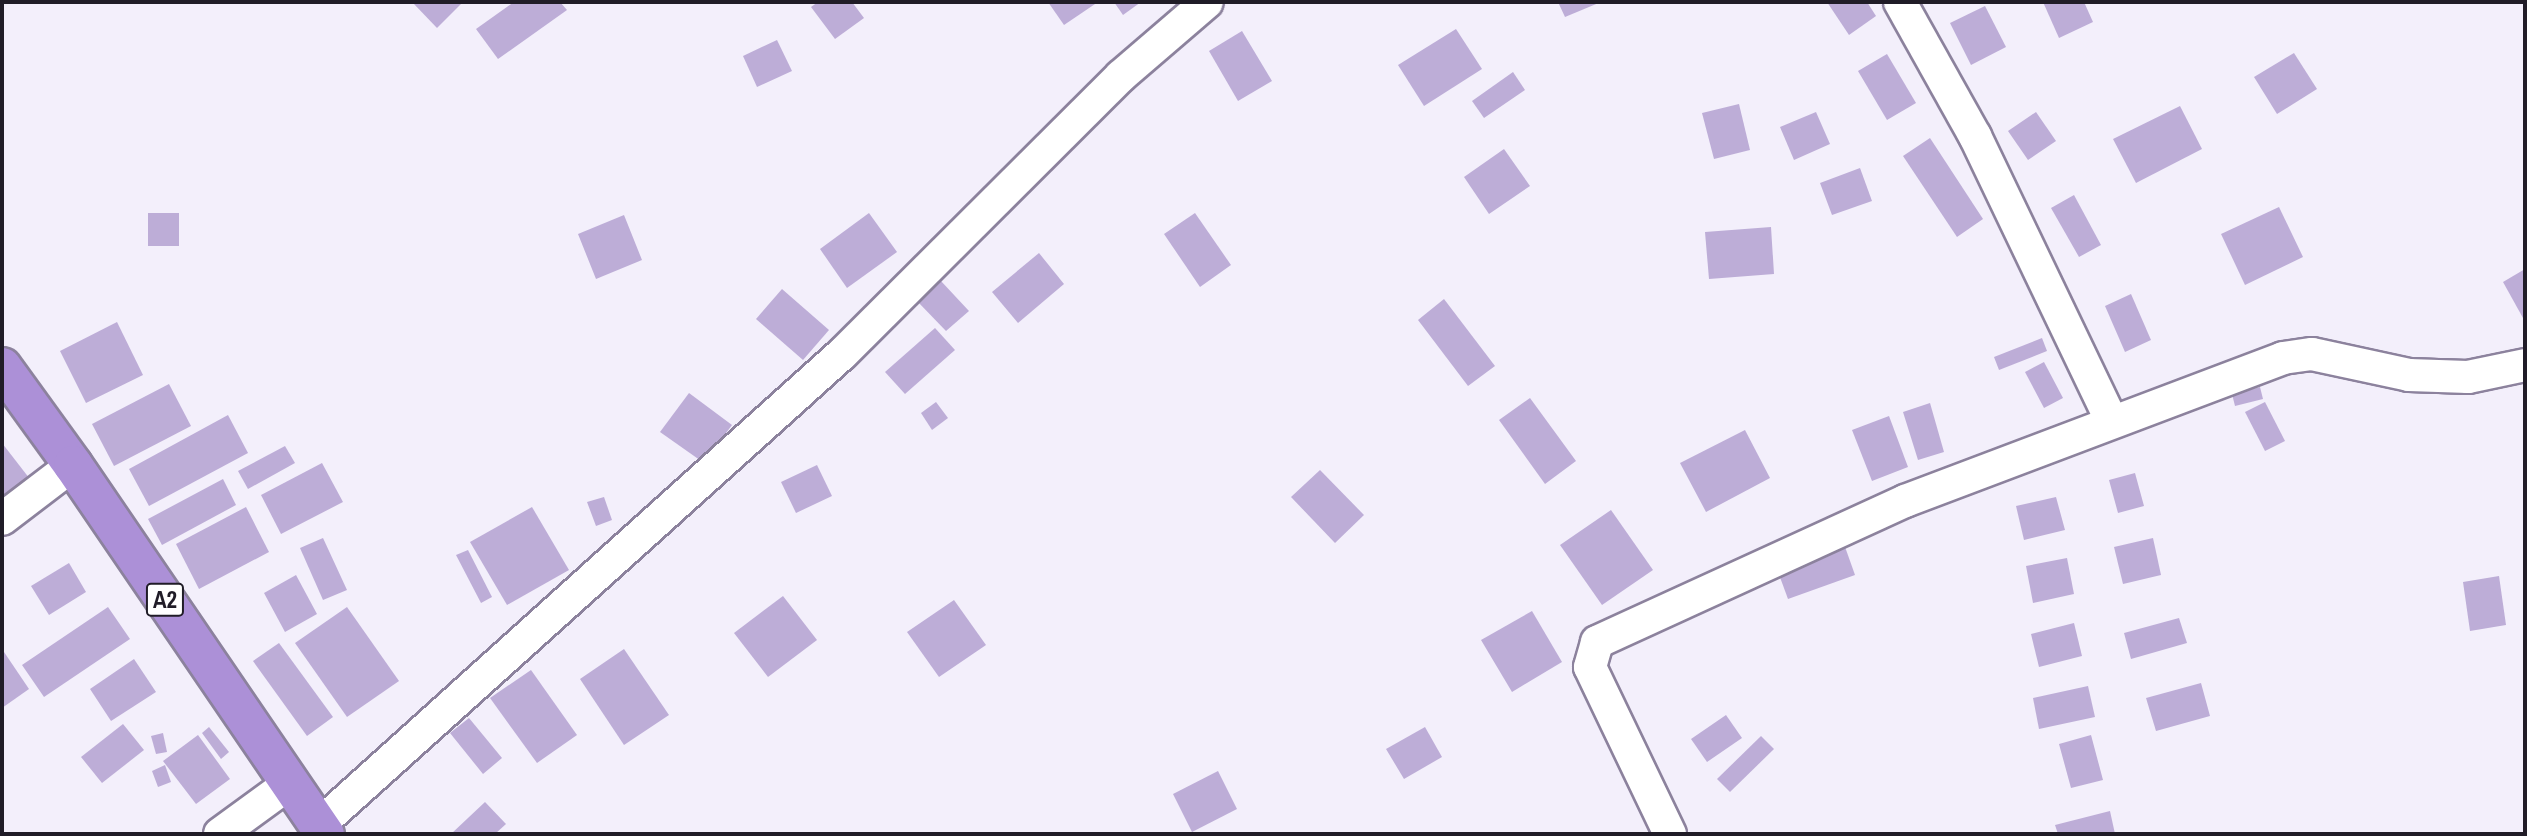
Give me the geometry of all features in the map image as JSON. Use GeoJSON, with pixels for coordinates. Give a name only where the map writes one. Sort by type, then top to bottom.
{"type":"FeatureCollection","features":[{"type":"Feature","properties":{"kind":"highway","name":"A2"},"geometry":{"type":"LineString","coordinates":[[2,367],[73,465],[322,830]]}},
{"type":"Feature","properties":{"kind":"street"},"geometry":{"type":"LineString","coordinates":[[322,830],[843,353],[1121,76],[1207,2]]}},
{"type":"Feature","properties":{"kind":"street"},"geometry":{"type":"LineString","coordinates":[[1900,2],[1975,136],[2112,422]]}},
{"type":"Feature","properties":{"kind":"street"},"geometry":{"type":"LineString","coordinates":[[1670,834],[1590,667],[1597,642],[1905,501],[2283,358],[2312,354],[2409,375],[2468,377],[2525,365]]}},
{"type":"Feature","properties":{"kind":"street"},"geometry":{"type":"LineString","coordinates":[[2,519],[73,465]]}},
{"type":"Feature","properties":{"kind":"street"},"geometry":{"type":"LineString","coordinates":[[220,834],[290,783]]}},
{"type":"Feature","properties":{"kind":"building"},"geometry":{"type":"Polygon","coordinates":[[[514,2],[560,2],[567,10],[498,59],[476,29],[514,2]]]}},
{"type":"Feature","properties":{"kind":"building"},"geometry":{"type":"Polygon","coordinates":[[[818,2],[852,2],[864,18],[835,39],[811,7],[818,2]]]}},
{"type":"Feature","properties":{"kind":"building"},"geometry":{"type":"Polygon","coordinates":[[[1048,2],[1098,2],[1064,25],[1048,2]]]}},
{"type":"Feature","properties":{"kind":"building"},"geometry":{"type":"Polygon","coordinates":[[[1114,2],[1141,2],[1123,15],[1114,2]]]}},
{"type":"Feature","properties":{"kind":"building"},"geometry":{"type":"Polygon","coordinates":[[[1558,2],[1601,2],[1565,17],[1558,2]]]}},
{"type":"Feature","properties":{"kind":"building"},"geometry":{"type":"Polygon","coordinates":[[[1827,2],[1867,2],[1876,16],[1849,35],[1827,2]]]}},
{"type":"Feature","properties":{"kind":"building"},"geometry":{"type":"Polygon","coordinates":[[[2043,2],[2084,2],[2093,22],[2059,38],[2043,2]]]}},
{"type":"Feature","properties":{"kind":"building"},"geometry":{"type":"Polygon","coordinates":[[[413,3],[461,4],[437,28],[413,3]]]}},
{"type":"Feature","properties":{"kind":"building"},"geometry":{"type":"Polygon","coordinates":[[[1985,6],[2006,47],[1971,65],[1950,23],[1985,6]]]}},
{"type":"Feature","properties":{"kind":"building"},"geometry":{"type":"Polygon","coordinates":[[[1456,29],[1482,69],[1424,106],[1398,65],[1456,29]]]}},
{"type":"Feature","properties":{"kind":"building"},"geometry":{"type":"Polygon","coordinates":[[[1242,31],[1272,81],[1238,101],[1209,51],[1242,31]]]}},
{"type":"Feature","properties":{"kind":"building"},"geometry":{"type":"Polygon","coordinates":[[[777,40],[792,71],[757,87],[743,56],[777,40]]]}},
{"type":"Feature","properties":{"kind":"building"},"geometry":{"type":"Polygon","coordinates":[[[2294,53],[2317,89],[2277,114],[2254,77],[2294,53]]]}},
{"type":"Feature","properties":{"kind":"building"},"geometry":{"type":"Polygon","coordinates":[[[1887,54],[1916,103],[1887,120],[1858,71],[1887,54]]]}},
{"type":"Feature","properties":{"kind":"building"},"geometry":{"type":"Polygon","coordinates":[[[1513,72],[1525,90],[1484,118],[1472,101],[1513,72]]]}},
{"type":"Feature","properties":{"kind":"building"},"geometry":{"type":"Polygon","coordinates":[[[1739,104],[1750,150],[1714,159],[1702,113],[1739,104]]]}},
{"type":"Feature","properties":{"kind":"building"},"geometry":{"type":"Polygon","coordinates":[[[2180,106],[2202,149],[2136,183],[2113,139],[2180,106]]]}},
{"type":"Feature","properties":{"kind":"building"},"geometry":{"type":"Polygon","coordinates":[[[1816,112],[1830,144],[1794,160],[1780,127],[1816,112]]]}},
{"type":"Feature","properties":{"kind":"building"},"geometry":{"type":"Polygon","coordinates":[[[2036,112],[2056,141],[2028,160],[2008,131],[2036,112]]]}},
{"type":"Feature","properties":{"kind":"building"},"geometry":{"type":"Polygon","coordinates":[[[1930,138],[1983,219],[1957,237],[1903,156],[1930,138]]]}},
{"type":"Feature","properties":{"kind":"building"},"geometry":{"type":"Polygon","coordinates":[[[1504,149],[1530,186],[1489,214],[1464,177],[1504,149]]]}},
{"type":"Feature","properties":{"kind":"building"},"geometry":{"type":"Polygon","coordinates":[[[1860,168],[1872,201],[1832,215],[1820,183],[1860,168]]]}},
{"type":"Feature","properties":{"kind":"building"},"geometry":{"type":"Polygon","coordinates":[[[2074,195],[2101,245],[2079,257],[2051,208],[2074,195]]]}},
{"type":"Feature","properties":{"kind":"building"},"geometry":{"type":"Polygon","coordinates":[[[2279,207],[2303,257],[2245,285],[2221,234],[2279,207]]]}},
{"type":"Feature","properties":{"kind":"building"},"geometry":{"type":"Polygon","coordinates":[[[148,213],[179,213],[179,246],[148,246],[148,213]]]}},
{"type":"Feature","properties":{"kind":"building"},"geometry":{"type":"Polygon","coordinates":[[[869,213],[897,252],[847,288],[820,249],[869,213]]]}},
{"type":"Feature","properties":{"kind":"building"},"geometry":{"type":"Polygon","coordinates":[[[1195,213],[1231,265],[1200,287],[1164,234],[1195,213]]]}},
{"type":"Feature","properties":{"kind":"building"},"geometry":{"type":"Polygon","coordinates":[[[624,215],[642,260],[596,279],[578,234],[624,215]]]}},
{"type":"Feature","properties":{"kind":"building"},"geometry":{"type":"Polygon","coordinates":[[[1771,227],[1774,274],[1709,279],[1705,232],[1771,227]]]}},
{"type":"Feature","properties":{"kind":"building"},"geometry":{"type":"Polygon","coordinates":[[[1039,253],[1064,284],[1018,323],[992,292],[1039,253]]]}},
{"type":"Feature","properties":{"kind":"building"},"geometry":{"type":"Polygon","coordinates":[[[2525,269],[2525,316],[2523,318],[2503,282],[2525,269]]]}},
{"type":"Feature","properties":{"kind":"building"},"geometry":{"type":"Polygon","coordinates":[[[940,280],[969,311],[946,331],[917,301],[940,280]]]}},
{"type":"Feature","properties":{"kind":"building"},"geometry":{"type":"Polygon","coordinates":[[[782,289],[829,330],[803,360],[756,319],[782,289]]]}},
{"type":"Feature","properties":{"kind":"building"},"geometry":{"type":"Polygon","coordinates":[[[2131,294],[2151,340],[2125,352],[2105,306],[2131,294]]]}},
{"type":"Feature","properties":{"kind":"building"},"geometry":{"type":"Polygon","coordinates":[[[1444,299],[1495,366],[1468,386],[1418,320],[1444,299]]]}},
{"type":"Feature","properties":{"kind":"building"},"geometry":{"type":"Polygon","coordinates":[[[117,322],[143,375],[86,403],[60,351],[117,322]]]}},
{"type":"Feature","properties":{"kind":"building"},"geometry":{"type":"Polygon","coordinates":[[[935,328],[955,350],[905,394],[885,372],[935,328]]]}},
{"type":"Feature","properties":{"kind":"building"},"geometry":{"type":"Polygon","coordinates":[[[2042,338],[2047,351],[1999,370],[1994,357],[2042,338]]]}},
{"type":"Feature","properties":{"kind":"building"},"geometry":{"type":"Polygon","coordinates":[[[2044,362],[2063,398],[2044,408],[2025,372],[2044,362]]]}},
{"type":"Feature","properties":{"kind":"building"},"geometry":{"type":"Polygon","coordinates":[[[169,384],[191,426],[114,466],[92,424],[169,384]]]}},
{"type":"Feature","properties":{"kind":"building"},"geometry":{"type":"Polygon","coordinates":[[[2260,387],[2263,399],[2235,406],[2232,394],[2260,387]]]}},
{"type":"Feature","properties":{"kind":"building"},"geometry":{"type":"Polygon","coordinates":[[[689,393],[732,425],[704,463],[660,432],[689,393]]]}},
{"type":"Feature","properties":{"kind":"building"},"geometry":{"type":"Polygon","coordinates":[[[1530,398],[1576,461],[1545,484],[1499,420],[1530,398]]]}},
{"type":"Feature","properties":{"kind":"building"},"geometry":{"type":"Polygon","coordinates":[[[936,402],[948,418],[932,430],[921,413],[936,402]]]}},
{"type":"Feature","properties":{"kind":"building"},"geometry":{"type":"Polygon","coordinates":[[[2265,402],[2285,441],[2265,451],[2245,412],[2265,402]]]}},
{"type":"Feature","properties":{"kind":"building"},"geometry":{"type":"Polygon","coordinates":[[[1930,403],[1944,452],[1918,460],[1903,412],[1930,403]]]}},
{"type":"Feature","properties":{"kind":"building"},"geometry":{"type":"Polygon","coordinates":[[[228,415],[248,453],[149,506],[129,469],[228,415]]]}},
{"type":"Feature","properties":{"kind":"building"},"geometry":{"type":"Polygon","coordinates":[[[1889,416],[1908,467],[1872,481],[1852,430],[1889,416]]]}},
{"type":"Feature","properties":{"kind":"building"},"geometry":{"type":"Polygon","coordinates":[[[1745,430],[1770,478],[1706,512],[1680,463],[1745,430]]]}},
{"type":"Feature","properties":{"kind":"building"},"geometry":{"type":"Polygon","coordinates":[[[2,443],[33,483],[2,506],[2,443]]]}},
{"type":"Feature","properties":{"kind":"building"},"geometry":{"type":"Polygon","coordinates":[[[285,446],[295,463],[248,489],[238,471],[285,446]]]}},
{"type":"Feature","properties":{"kind":"building"},"geometry":{"type":"Polygon","coordinates":[[[322,463],[343,502],[281,534],[261,495],[322,463]]]}},
{"type":"Feature","properties":{"kind":"building"},"geometry":{"type":"Polygon","coordinates":[[[817,465],[832,496],[796,513],[781,482],[817,465]]]}},
{"type":"Feature","properties":{"kind":"building"},"geometry":{"type":"Polygon","coordinates":[[[1320,470],[1364,515],[1335,543],[1291,497],[1320,470]]]}},
{"type":"Feature","properties":{"kind":"building"},"geometry":{"type":"Polygon","coordinates":[[[2135,473],[2144,506],[2118,513],[2109,480],[2135,473]]]}},
{"type":"Feature","properties":{"kind":"building"},"geometry":{"type":"Polygon","coordinates":[[[223,479],[236,505],[162,545],[148,519],[223,479]]]}},
{"type":"Feature","properties":{"kind":"building"},"geometry":{"type":"Polygon","coordinates":[[[604,497],[612,520],[596,526],[587,502],[604,497]]]}},
{"type":"Feature","properties":{"kind":"building"},"geometry":{"type":"Polygon","coordinates":[[[2056,497],[2065,530],[2024,540],[2016,506],[2056,497]]]}},
{"type":"Feature","properties":{"kind":"building"},"geometry":{"type":"Polygon","coordinates":[[[246,507],[269,552],[199,589],[176,544],[246,507]]]}},
{"type":"Feature","properties":{"kind":"building"},"geometry":{"type":"Polygon","coordinates":[[[532,507],[569,570],[507,605],[470,542],[532,507]]]}},
{"type":"Feature","properties":{"kind":"building"},"geometry":{"type":"Polygon","coordinates":[[[1611,510],[1653,570],[1602,605],[1560,545],[1611,510]]]}},
{"type":"Feature","properties":{"kind":"building"},"geometry":{"type":"Polygon","coordinates":[[[323,538],[347,590],[323,600],[300,548],[323,538]]]}},
{"type":"Feature","properties":{"kind":"building"},"geometry":{"type":"Polygon","coordinates":[[[2153,538],[2161,575],[2123,584],[2114,547],[2153,538]]]}},
{"type":"Feature","properties":{"kind":"building"},"geometry":{"type":"Polygon","coordinates":[[[1844,544],[1855,575],[1788,599],[1777,569],[1844,544]]]}},
{"type":"Feature","properties":{"kind":"building"},"geometry":{"type":"Polygon","coordinates":[[[468,550],[492,597],[481,603],[456,555],[468,550]]]}},
{"type":"Feature","properties":{"kind":"building"},"geometry":{"type":"Polygon","coordinates":[[[2067,558],[2074,594],[2033,603],[2026,566],[2067,558]]]}},
{"type":"Feature","properties":{"kind":"building"},"geometry":{"type":"Polygon","coordinates":[[[69,563],[86,592],[49,615],[31,586],[69,563]]]}},
{"type":"Feature","properties":{"kind":"building"},"geometry":{"type":"Polygon","coordinates":[[[296,575],[317,614],[285,632],[264,593],[296,575]]]}},
{"type":"Feature","properties":{"kind":"building"},"geometry":{"type":"Polygon","coordinates":[[[2499,576],[2506,625],[2470,631],[2463,582],[2499,576]]]}},
{"type":"Feature","properties":{"kind":"building"},"geometry":{"type":"Polygon","coordinates":[[[783,596],[817,640],[768,677],[734,633],[783,596]]]}},
{"type":"Feature","properties":{"kind":"building"},"geometry":{"type":"Polygon","coordinates":[[[954,600],[986,645],[939,677],[907,632],[954,600]]]}},
{"type":"Feature","properties":{"kind":"building"},"geometry":{"type":"Polygon","coordinates":[[[108,607],[130,639],[44,697],[22,665],[108,607]]]}},
{"type":"Feature","properties":{"kind":"building"},"geometry":{"type":"Polygon","coordinates":[[[347,607],[399,681],[347,717],[295,643],[347,607]]]}},
{"type":"Feature","properties":{"kind":"building"},"geometry":{"type":"Polygon","coordinates":[[[1532,611],[1562,662],[1512,692],[1481,640],[1532,611]]]}},
{"type":"Feature","properties":{"kind":"building"},"geometry":{"type":"Polygon","coordinates":[[[2179,618],[2187,643],[2131,659],[2124,633],[2179,618]]]}},
{"type":"Feature","properties":{"kind":"building"},"geometry":{"type":"Polygon","coordinates":[[[2074,623],[2082,656],[2039,667],[2031,634],[2074,623]]]}},
{"type":"Feature","properties":{"kind":"building"},"geometry":{"type":"Polygon","coordinates":[[[279,643],[333,717],[307,736],[253,661],[279,643]]]}},
{"type":"Feature","properties":{"kind":"building"},"geometry":{"type":"Polygon","coordinates":[[[2,649],[29,689],[2,708],[2,649]]]}},
{"type":"Feature","properties":{"kind":"building"},"geometry":{"type":"Polygon","coordinates":[[[624,649],[669,715],[624,745],[580,679],[624,649]]]}},
{"type":"Feature","properties":{"kind":"building"},"geometry":{"type":"Polygon","coordinates":[[[134,659],[156,692],[111,721],[90,689],[134,659]]]}},
{"type":"Feature","properties":{"kind":"building"},"geometry":{"type":"Polygon","coordinates":[[[531,670],[577,735],[537,763],[490,698],[531,670]]]}},
{"type":"Feature","properties":{"kind":"building"},"geometry":{"type":"Polygon","coordinates":[[[2201,683],[2210,716],[2156,731],[2146,698],[2201,683]]]}},
{"type":"Feature","properties":{"kind":"building"},"geometry":{"type":"Polygon","coordinates":[[[2088,686],[2095,717],[2039,729],[2033,698],[2088,686]]]}},
{"type":"Feature","properties":{"kind":"building"},"geometry":{"type":"Polygon","coordinates":[[[1726,715],[1742,738],[1707,762],[1691,739],[1726,715]]]}},
{"type":"Feature","properties":{"kind":"building"},"geometry":{"type":"Polygon","coordinates":[[[469,718],[502,758],[483,774],[450,733],[469,718]]]}},
{"type":"Feature","properties":{"kind":"building"},"geometry":{"type":"Polygon","coordinates":[[[123,724],[144,750],[102,783],[81,757],[123,724]]]}},
{"type":"Feature","properties":{"kind":"building"},"geometry":{"type":"Polygon","coordinates":[[[209,727],[229,752],[221,759],[202,733],[209,727]]]}},
{"type":"Feature","properties":{"kind":"building"},"geometry":{"type":"Polygon","coordinates":[[[1425,727],[1442,757],[1404,779],[1386,749],[1425,727]]]}},
{"type":"Feature","properties":{"kind":"building"},"geometry":{"type":"Polygon","coordinates":[[[163,733],[167,752],[156,754],[151,736],[163,733]]]}},
{"type":"Feature","properties":{"kind":"building"},"geometry":{"type":"Polygon","coordinates":[[[198,735],[230,779],[196,804],[163,761],[198,735]]]}},
{"type":"Feature","properties":{"kind":"building"},"geometry":{"type":"Polygon","coordinates":[[[2091,735],[2103,780],[2071,788],[2059,744],[2091,735]]]}},
{"type":"Feature","properties":{"kind":"building"},"geometry":{"type":"Polygon","coordinates":[[[1761,736],[1774,749],[1730,792],[1717,779],[1761,736]]]}},
{"type":"Feature","properties":{"kind":"building"},"geometry":{"type":"Polygon","coordinates":[[[165,765],[171,782],[158,787],[152,771],[165,765]]]}},
{"type":"Feature","properties":{"kind":"building"},"geometry":{"type":"Polygon","coordinates":[[[1218,771],[1237,809],[1192,832],[1173,794],[1218,771]]]}},
{"type":"Feature","properties":{"kind":"building"},"geometry":{"type":"Polygon","coordinates":[[[485,802],[506,824],[495,834],[451,834],[485,802]]]}},
{"type":"Feature","properties":{"kind":"building"},"geometry":{"type":"Polygon","coordinates":[[[2110,811],[2115,834],[2058,834],[2055,825],[2110,811]]]}}]}
